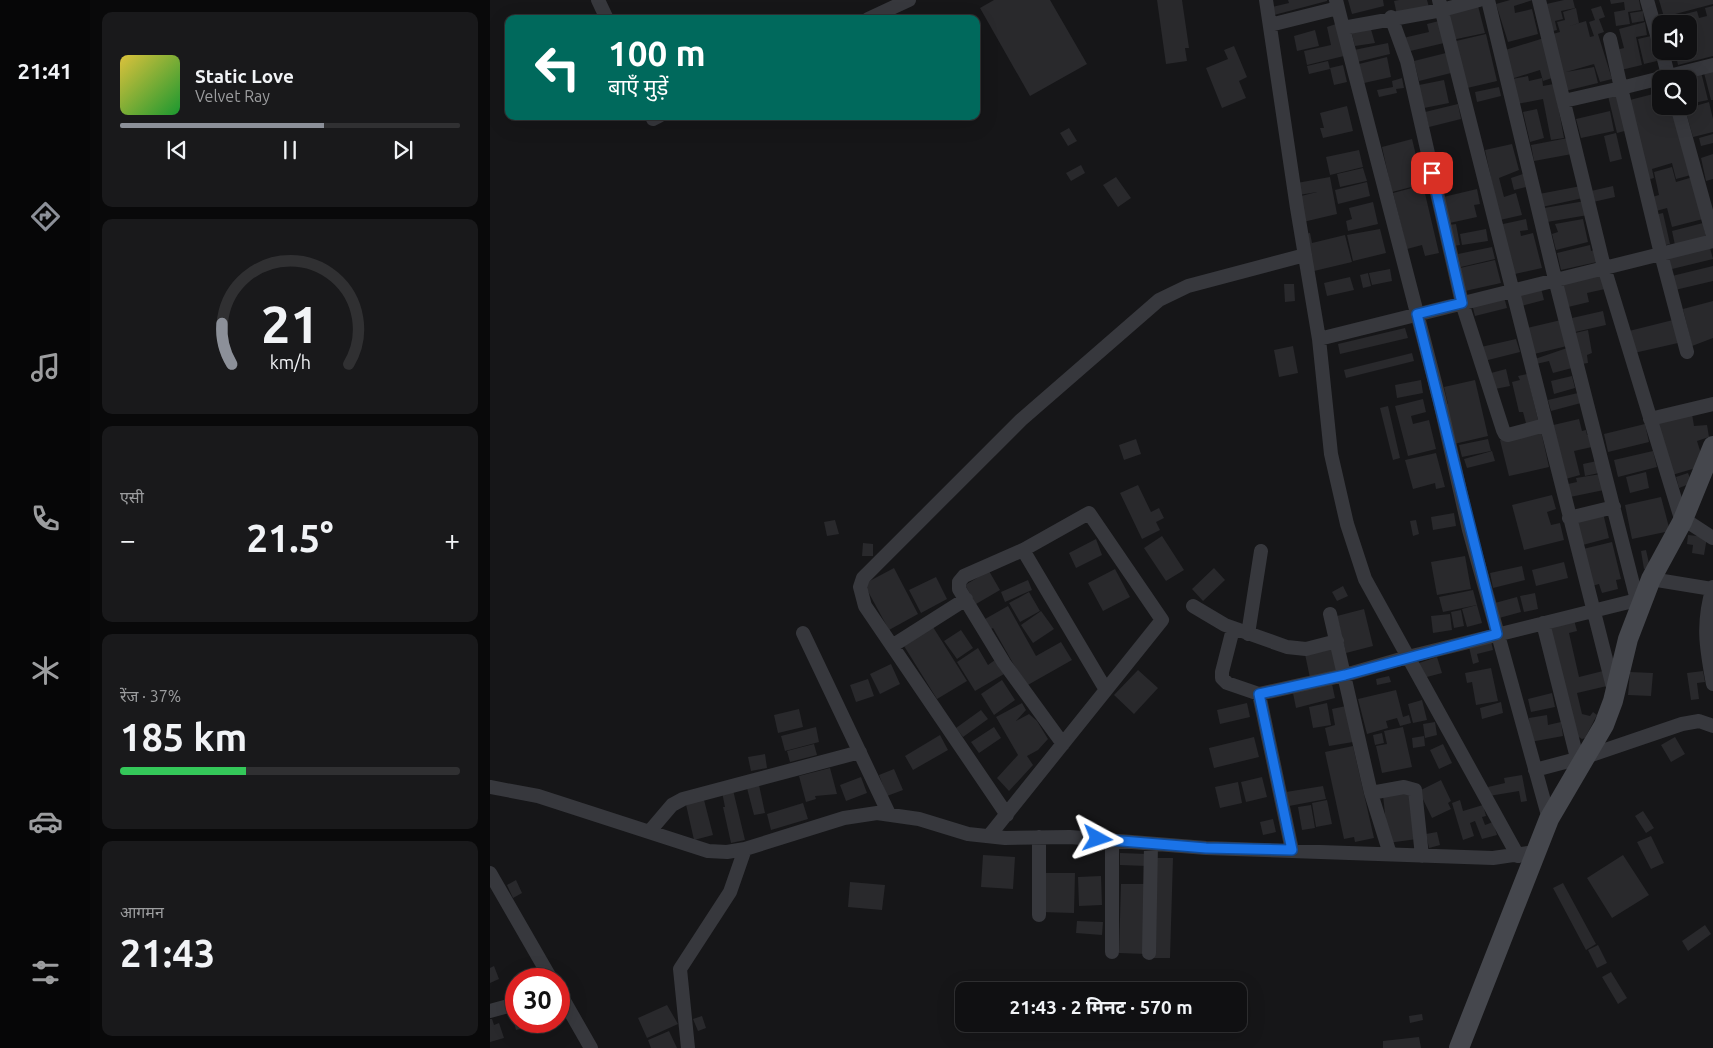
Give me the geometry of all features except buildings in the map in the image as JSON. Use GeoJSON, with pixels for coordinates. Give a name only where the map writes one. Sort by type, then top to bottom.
{"type":"FeatureCollection","features":[{"type":"Feature","properties":{"kind":"main road"},"geometry":{"type":"LineString","coordinates":[[1459,1048],[1527,854],[1549,819],[1582,757],[1604,725],[1640,601],[1682,520],[1713,446]]}},
{"type":"Feature","properties":{"kind":"street"},"geometry":{"type":"LineString","coordinates":[[598,0],[605,15]]}},
{"type":"Feature","properties":{"kind":"street"},"geometry":{"type":"LineString","coordinates":[[877,15],[909,0]]}},
{"type":"Feature","properties":{"kind":"street"},"geometry":{"type":"LineString","coordinates":[[490,787],[538,796],[708,851],[728,852],[745,849],[844,818],[878,813],[919,818],[968,834],[989,836],[1070,837],[1206,848],[1422,856],[1493,858],[1527,854],[1408,657],[1365,579],[1346,524],[1331,454],[1319,339],[1266,0]]}},
{"type":"Feature","properties":{"kind":"street"},"geometry":{"type":"LineString","coordinates":[[1343,28],[1440,5],[1479,0]]}},
{"type":"Feature","properties":{"kind":"street"},"geometry":{"type":"LineString","coordinates":[[1233,629],[1222,678],[1227,683],[1259,694],[1345,675],[1497,634],[1640,601],[1555,279],[1488,0]]}},
{"type":"Feature","properties":{"kind":"street"},"geometry":{"type":"LineString","coordinates":[[1539,0],[1604,267],[1682,520],[1713,538]]}},
{"type":"Feature","properties":{"kind":"street"},"geometry":{"type":"LineString","coordinates":[[1648,0],[1652,15]]}},
{"type":"Feature","properties":{"kind":"street"},"geometry":{"type":"LineString","coordinates":[[1270,25],[1337,4],[1497,634],[1549,819]]}},
{"type":"Feature","properties":{"kind":"street"},"geometry":{"type":"LineString","coordinates":[[1440,5],[1545,425],[1595,610],[1614,694]]}},
{"type":"Feature","properties":{"kind":"street"},"geometry":{"type":"LineString","coordinates":[[1392,17],[1407,61],[1462,303],[1505,434],[1545,425]]}},
{"type":"Feature","properties":{"kind":"street"},"geometry":{"type":"LineString","coordinates":[[1610,39],[1661,254],[1687,352]]}},
{"type":"Feature","properties":{"kind":"street"},"geometry":{"type":"LineString","coordinates":[[1695,70],[1713,65]]}},
{"type":"Feature","properties":{"kind":"street"},"geometry":{"type":"LineString","coordinates":[[1564,102],[1652,81]]}},
{"type":"Feature","properties":{"kind":"street"},"geometry":{"type":"LineString","coordinates":[[1679,115],[1713,236]]}},
{"type":"Feature","properties":{"kind":"street"},"geometry":{"type":"LineString","coordinates":[[1319,339],[1713,241]]}},
{"type":"Feature","properties":{"kind":"street"},"geometry":{"type":"LineString","coordinates":[[1007,815],[865,606],[860,587],[863,578],[1021,420],[1159,300],[1174,292],[1305,255]]}},
{"type":"Feature","properties":{"kind":"street"},"geometry":{"type":"LineString","coordinates":[[1650,419],[1713,404]]}},
{"type":"Feature","properties":{"kind":"street"},"geometry":{"type":"LineString","coordinates":[[1569,518],[1614,507]]}},
{"type":"Feature","properties":{"kind":"street"},"geometry":{"type":"LineString","coordinates":[[989,836],[1007,815],[1162,620],[1089,513],[1024,550],[964,576],[959,582],[959,589],[1004,663],[1063,744]]}},
{"type":"Feature","properties":{"kind":"street"},"geometry":{"type":"LineString","coordinates":[[1024,550],[1106,690]]}},
{"type":"Feature","properties":{"kind":"street"},"geometry":{"type":"LineString","coordinates":[[1248,634],[1262,551]]}},
{"type":"Feature","properties":{"kind":"street"},"geometry":{"type":"LineString","coordinates":[[1651,579],[1713,588],[1705,621],[1705,639],[1713,684]]}},
{"type":"Feature","properties":{"kind":"street"},"geometry":{"type":"LineString","coordinates":[[892,646],[966,599]]}},
{"type":"Feature","properties":{"kind":"street"},"geometry":{"type":"LineString","coordinates":[[1193,606],[1233,629],[1296,649],[1337,641]]}},
{"type":"Feature","properties":{"kind":"street"},"geometry":{"type":"LineString","coordinates":[[1330,614],[1371,792],[1390,854]]}},
{"type":"Feature","properties":{"kind":"street"},"geometry":{"type":"LineString","coordinates":[[1542,623],[1582,757]]}},
{"type":"Feature","properties":{"kind":"street"},"geometry":{"type":"LineString","coordinates":[[803,633],[889,814]]}},
{"type":"Feature","properties":{"kind":"street"},"geometry":{"type":"LineString","coordinates":[[1259,694],[1292,850]]}},
{"type":"Feature","properties":{"kind":"street"},"geometry":{"type":"LineString","coordinates":[[1535,770],[1582,757],[1682,724],[1699,721],[1713,726]]}},
{"type":"Feature","properties":{"kind":"street"},"geometry":{"type":"LineString","coordinates":[[649,832],[672,805],[688,797],[860,752]]}},
{"type":"Feature","properties":{"kind":"street"},"geometry":{"type":"LineString","coordinates":[[1371,792],[1404,786],[1415,790],[1422,856]]}},
{"type":"Feature","properties":{"kind":"street"},"geometry":{"type":"LineString","coordinates":[[1039,837],[1039,915]]}},
{"type":"Feature","properties":{"kind":"street"},"geometry":{"type":"LineString","coordinates":[[1112,840],[1112,952]]}},
{"type":"Feature","properties":{"kind":"street"},"geometry":{"type":"LineString","coordinates":[[1149,953],[1151,844]]}},
{"type":"Feature","properties":{"kind":"street"},"geometry":{"type":"LineString","coordinates":[[688,1048],[680,968],[730,892],[745,849]]}},
{"type":"Feature","properties":{"kind":"street"},"geometry":{"type":"LineString","coordinates":[[490,873],[545,968]]}},
{"type":"Feature","properties":{"kind":"street"},"geometry":{"type":"LineString","coordinates":[[490,1011],[505,1007]]}},
{"type":"Feature","properties":{"kind":"street"},"geometry":{"type":"LineString","coordinates":[[570,1011],[591,1048]]}},
{"type":"Feature","properties":{"kind":"route"},"geometry":{"type":"LineString","coordinates":[[1098,839],[1206,848],[1292,850],[1259,694],[1345,675],[1497,634],[1469,530],[1439,398],[1417,314],[1462,303],[1432,173]]}}]}
